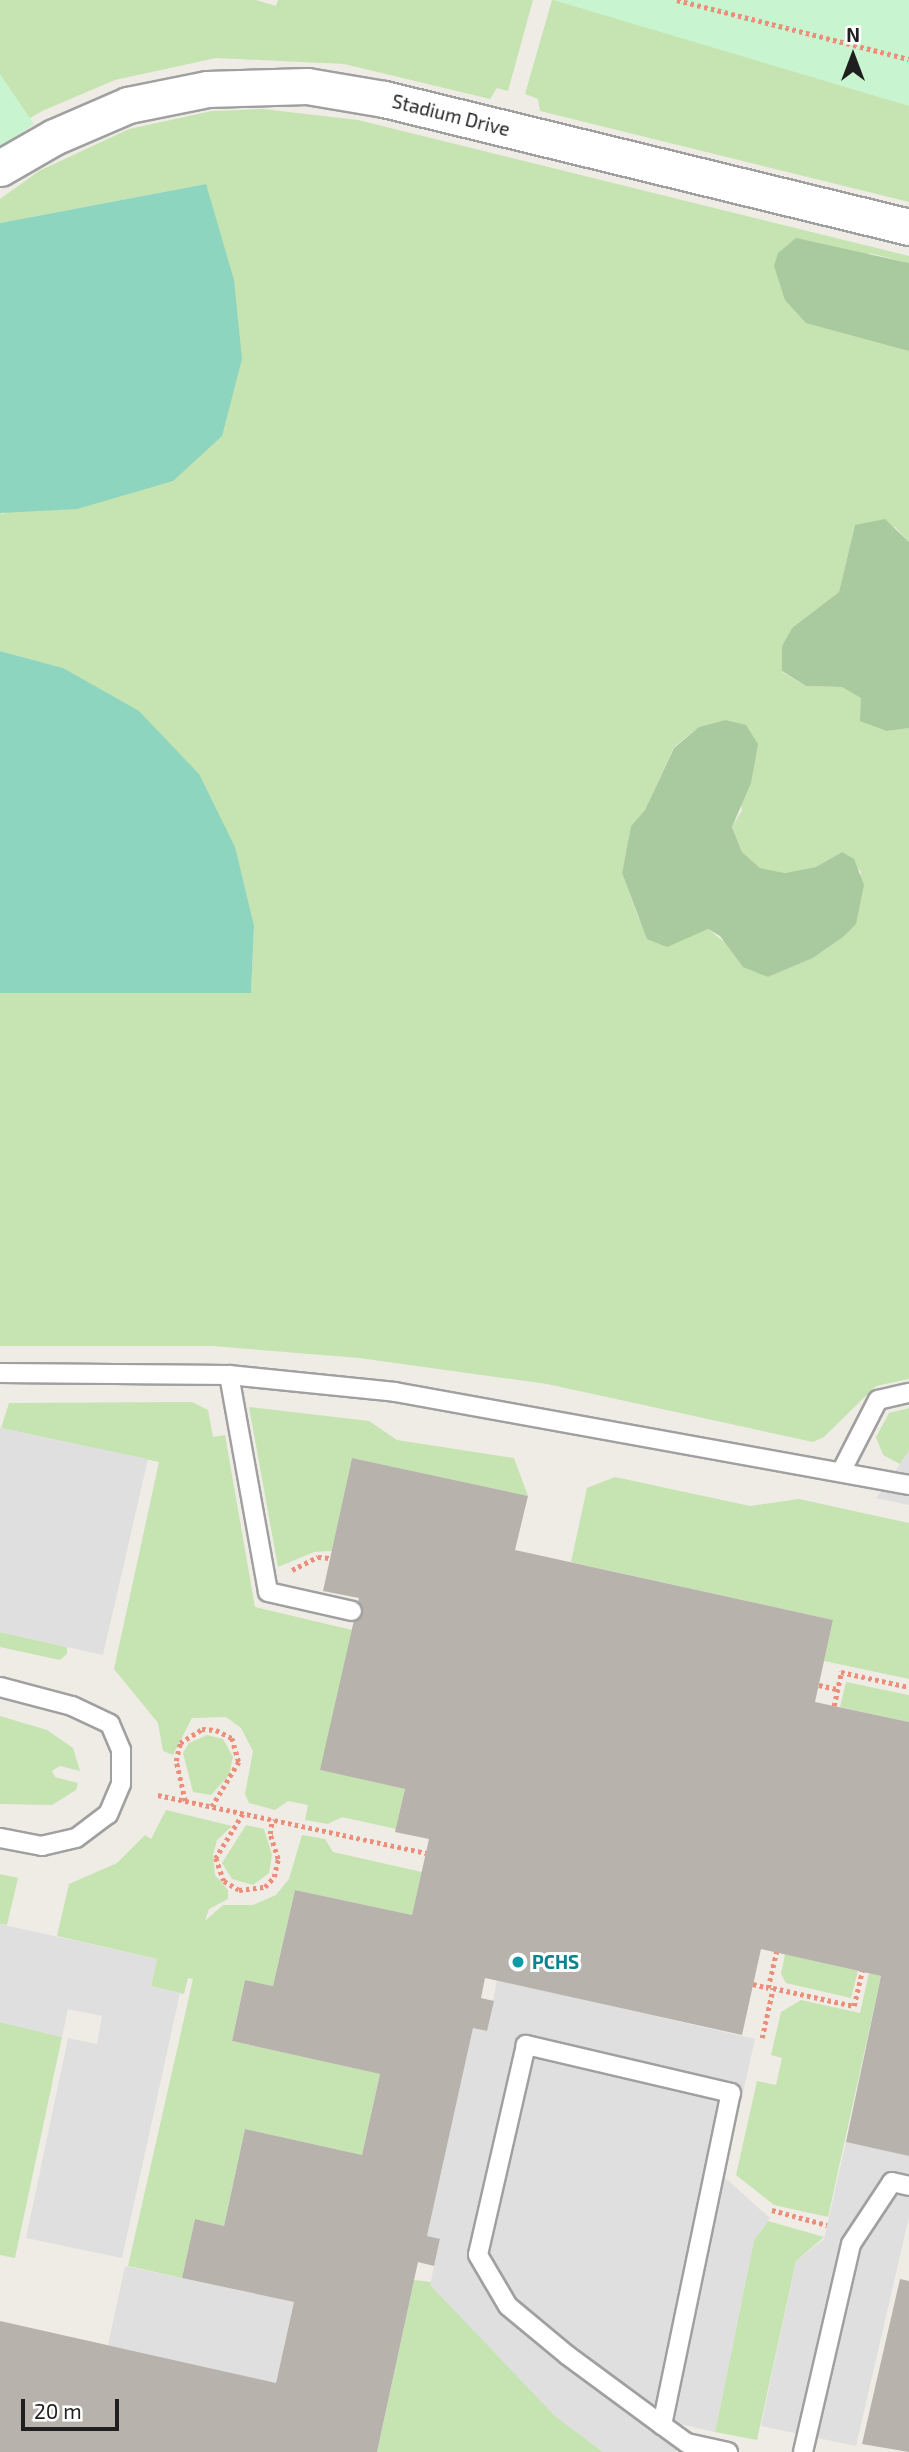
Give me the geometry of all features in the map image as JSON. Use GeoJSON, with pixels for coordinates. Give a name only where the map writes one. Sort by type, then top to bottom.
{"type":"FeatureCollection","features":[{"type":"Feature","properties":{"kind":"street","name":"Stadium Drive"},"geometry":{"type":"LineString","coordinates":[[0,168],[54,136],[141,102],[229,87],[307,86],[384,99],[909,227]]}},
{"type":"Feature","properties":{"kind":"lane"},"geometry":{"type":"LineString","coordinates":[[0,1373],[229,1376],[395,1392],[842,1470],[909,1485]]}},
{"type":"Feature","properties":{"kind":"lane"},"geometry":{"type":"LineString","coordinates":[[229,1376],[268,1592],[352,1611]]}},
{"type":"Feature","properties":{"kind":"lane"},"geometry":{"type":"LineString","coordinates":[[842,1470],[878,1400],[909,1393]]}},
{"type":"Feature","properties":{"kind":"lane"},"geometry":{"type":"LineString","coordinates":[[0,1687],[72,1706],[110,1724],[121,1750],[121,1784],[108,1814],[76,1838],[42,1846],[0,1838]]}},
{"type":"Feature","properties":{"kind":"lane"},"geometry":{"type":"LineString","coordinates":[[662,2425],[731,2093],[526,2045],[478,2255],[508,2306],[662,2425],[687,2443],[728,2452]]}},
{"type":"Feature","properties":{"kind":"lane"},"geometry":{"type":"LineString","coordinates":[[803,2452],[851,2244],[892,2182],[909,2186]]}},
{"type":"Feature","properties":{"kind":"path"},"geometry":{"type":"LineString","coordinates":[[677,0],[909,60]]}},
{"type":"Feature","properties":{"kind":"path"},"geometry":{"type":"LineString","coordinates":[[282,1576],[317,1557],[330,1558]]}},
{"type":"Feature","properties":{"kind":"path"},"geometry":{"type":"LineString","coordinates":[[834,1706],[841,1672],[909,1687]]}},
{"type":"Feature","properties":{"kind":"path"},"geometry":{"type":"LineString","coordinates":[[819,1685],[837,1689]]}},
{"type":"Feature","properties":{"kind":"path"},"geometry":{"type":"LineString","coordinates":[[185,1801],[176,1761],[180,1743],[202,1729],[216,1730],[232,1738],[239,1762],[212,1807]]}},
{"type":"Feature","properties":{"kind":"path"},"geometry":{"type":"LineString","coordinates":[[158,1795],[426,1853]]}},
{"type":"Feature","properties":{"kind":"path"},"geometry":{"type":"LineString","coordinates":[[243,1814],[216,1858],[224,1881],[239,1890],[265,1887],[274,1877],[278,1860],[270,1834],[272,1819]]}},
{"type":"Feature","properties":{"kind":"path"},"geometry":{"type":"LineString","coordinates":[[762,2038],[776,1952]]}},
{"type":"Feature","properties":{"kind":"path"},"geometry":{"type":"LineString","coordinates":[[753,1984],[855,2006],[862,1971]]}},
{"type":"Feature","properties":{"kind":"path"},"geometry":{"type":"LineString","coordinates":[[772,2210],[827,2225]]}},
{"type":"Feature","properties":{"kind":"green space"},"geometry":{"type":"Polygon","coordinates":[[[0,0],[256,0],[276,6],[278,0],[533,0],[508,91],[497,88],[490,99],[344,64],[216,58],[115,80],[42,111],[0,136],[0,0]]]}},
{"type":"Feature","properties":{"kind":"green space"},"geometry":{"type":"Polygon","coordinates":[[[552,0],[641,0],[909,69],[909,202],[540,111],[538,99],[525,94],[552,0]]]}},
{"type":"Feature","properties":{"kind":"green space"},"geometry":{"type":"Polygon","coordinates":[[[553,0],[909,0],[909,106],[553,0]]]}},
{"type":"Feature","properties":{"kind":"green space"},"geometry":{"type":"Polygon","coordinates":[[[0,74],[34,124],[0,147],[0,74]]]}},
{"type":"Feature","properties":{"kind":"green space"},"geometry":{"type":"Polygon","coordinates":[[[263,109],[358,120],[909,256],[909,263],[869,253],[857,334],[909,351],[909,542],[895,527],[855,525],[839,592],[792,628],[782,646],[782,672],[806,686],[842,687],[862,698],[887,731],[909,728],[909,1379],[876,1386],[824,1437],[813,1442],[547,1384],[359,1358],[212,1346],[0,1346],[0,993],[251,993],[254,926],[63,668],[0,651],[0,513],[4,514],[206,184],[0,223],[0,199],[39,171],[129,129],[212,111],[263,109]],[[725,720],[699,727],[674,747],[645,810],[631,826],[622,873],[639,919],[691,935],[708,929],[768,977],[813,958],[843,937],[861,872],[842,852],[816,867],[785,873],[760,868],[742,852],[732,827],[742,810],[725,720]]]}},
{"type":"Feature","properties":{"kind":"green space"},"geometry":{"type":"Polygon","coordinates":[[[206,184],[234,280],[242,359],[222,436],[173,481],[77,509],[0,513],[0,223],[206,184]]]}},
{"type":"Feature","properties":{"kind":"green space"},"geometry":{"type":"Polygon","coordinates":[[[796,238],[909,263],[909,351],[806,323],[785,300],[774,266],[778,253],[796,238]]]}},
{"type":"Feature","properties":{"kind":"green space"},"geometry":{"type":"Polygon","coordinates":[[[885,519],[909,542],[909,728],[887,731],[860,721],[861,698],[842,687],[806,686],[782,671],[782,646],[792,628],[839,592],[855,525],[885,519]]]}},
{"type":"Feature","properties":{"kind":"green space"},"geometry":{"type":"Polygon","coordinates":[[[0,651],[63,668],[139,711],[199,774],[235,847],[254,926],[251,993],[0,993],[0,651]]]}},
{"type":"Feature","properties":{"kind":"green space"},"geometry":{"type":"Polygon","coordinates":[[[725,720],[746,725],[758,744],[751,783],[732,827],[742,852],[760,868],[785,873],[816,867],[842,852],[854,859],[864,885],[856,924],[843,937],[813,958],[768,977],[743,967],[720,936],[708,929],[667,947],[647,939],[622,873],[631,826],[645,810],[674,748],[699,727],[725,720]]]}},
{"type":"Feature","properties":{"kind":"green space"},"geometry":{"type":"Polygon","coordinates":[[[192,1402],[208,1410],[213,1437],[225,1435],[255,1607],[352,1630],[321,1770],[405,1789],[396,1829],[342,1817],[328,1824],[305,1820],[308,1805],[288,1801],[275,1810],[249,1803],[245,1794],[253,1751],[241,1728],[226,1717],[192,1718],[173,1755],[163,1751],[158,1723],[114,1669],[159,1462],[1,1428],[9,1403],[192,1402]]]}},
{"type":"Feature","properties":{"kind":"green space"},"geometry":{"type":"Polygon","coordinates":[[[249,1407],[369,1421],[397,1440],[514,1458],[528,1496],[352,1458],[332,1551],[314,1552],[278,1567],[249,1407]]]}},
{"type":"Feature","properties":{"kind":"green space"},"geometry":{"type":"Polygon","coordinates":[[[909,1408],[909,1451],[900,1464],[883,1455],[876,1437],[889,1413],[909,1408]]]}},
{"type":"Feature","properties":{"kind":"green space"},"geometry":{"type":"Polygon","coordinates":[[[615,1477],[750,1506],[799,1499],[909,1523],[909,1679],[824,1661],[833,1620],[571,1562],[587,1488],[615,1477]]]}},
{"type":"Feature","properties":{"kind":"green space"},"geometry":{"type":"Polygon","coordinates":[[[0,1632],[67,1647],[67,1654],[60,1660],[0,1647],[0,1632]]]}},
{"type":"Feature","properties":{"kind":"green space"},"geometry":{"type":"Polygon","coordinates":[[[846,1682],[909,1695],[909,1722],[840,1707],[846,1682]]]}},
{"type":"Feature","properties":{"kind":"green space"},"geometry":{"type":"Polygon","coordinates":[[[0,1716],[47,1730],[73,1748],[80,1771],[60,1766],[52,1771],[55,1777],[78,1783],[76,1790],[52,1805],[0,1804],[0,1716]]]}},
{"type":"Feature","properties":{"kind":"green space"},"geometry":{"type":"Polygon","coordinates":[[[207,1735],[223,1739],[233,1757],[229,1775],[211,1795],[193,1792],[183,1753],[189,1743],[207,1735]]]}},
{"type":"Feature","properties":{"kind":"green space"},"geometry":{"type":"Polygon","coordinates":[[[166,1810],[232,1826],[217,1840],[213,1855],[215,1875],[228,1890],[228,1899],[209,1909],[205,1921],[223,1905],[253,1905],[276,1895],[289,1879],[302,1835],[325,1839],[333,1852],[422,1872],[412,1915],[295,1890],[273,1986],[245,1980],[232,2041],[380,2074],[362,2155],[245,2129],[224,2226],[195,2219],[182,2278],[128,2266],[193,1979],[188,1978],[184,1994],[151,1986],[157,1959],[57,1936],[69,1884],[117,1863],[145,1835],[151,1839],[166,1810]]]}},
{"type":"Feature","properties":{"kind":"green space"},"geometry":{"type":"Polygon","coordinates":[[[246,1825],[264,1829],[272,1855],[269,1873],[253,1885],[232,1879],[222,1863],[246,1825]]]}},
{"type":"Feature","properties":{"kind":"green space"},"geometry":{"type":"Polygon","coordinates":[[[0,1874],[18,1878],[7,1925],[0,1924],[0,1874]]]}},
{"type":"Feature","properties":{"kind":"green space"},"geometry":{"type":"Polygon","coordinates":[[[785,1954],[858,1971],[851,1998],[786,1983],[781,1974],[785,1954]]]}},
{"type":"Feature","properties":{"kind":"green space"},"geometry":{"type":"Polygon","coordinates":[[[869,1973],[881,1976],[828,2217],[774,2205],[736,2175],[757,2081],[776,2085],[782,2058],[771,2055],[781,2012],[801,2000],[860,2013],[869,1973]]]}},
{"type":"Feature","properties":{"kind":"green space"},"geometry":{"type":"Polygon","coordinates":[[[0,2022],[62,2037],[15,2258],[0,2255],[0,2022]]]}},
{"type":"Feature","properties":{"kind":"green space"},"geometry":{"type":"Polygon","coordinates":[[[768,2221],[824,2237],[796,2261],[757,2440],[715,2432],[754,2240],[768,2221]]]}},
{"type":"Feature","properties":{"kind":"green space"},"geometry":{"type":"Polygon","coordinates":[[[414,2280],[431,2282],[554,2415],[603,2452],[377,2452],[414,2280]]]}},
{"type":"Feature","properties":{"kind":"shaded area"},"geometry":{"type":"Polygon","coordinates":[[[0,1428],[148,1459],[103,1655],[0,1632],[0,1428]]]}},
{"type":"Feature","properties":{"kind":"shaded area"},"geometry":{"type":"Polygon","coordinates":[[[909,1451],[909,1505],[876,1498],[900,1464],[909,1451]]]}},
{"type":"Feature","properties":{"kind":"shaded area"},"geometry":{"type":"Polygon","coordinates":[[[0,1924],[157,1959],[151,1986],[180,1993],[122,2258],[26,2238],[68,2038],[97,2044],[102,2016],[68,2009],[62,2037],[0,2022],[0,1924]]]}},
{"type":"Feature","properties":{"kind":"shaded area"},"geometry":{"type":"Polygon","coordinates":[[[497,1980],[755,2039],[724,2177],[770,2218],[754,2240],[715,2432],[680,2424],[676,2452],[603,2452],[554,2415],[430,2285],[440,2240],[427,2236],[473,2028],[487,2031],[497,1980]]]}},
{"type":"Feature","properties":{"kind":"shaded area"},"geometry":{"type":"Polygon","coordinates":[[[846,2142],[909,2156],[909,2217],[856,2446],[761,2426],[796,2261],[824,2239],[846,2142]]]}},
{"type":"Feature","properties":{"kind":"shaded area"},"geometry":{"type":"Polygon","coordinates":[[[125,2266],[294,2302],[276,2383],[108,2345],[125,2266]]]}},
{"type":"Feature","properties":{"kind":"building","name":"PCHS"},"geometry":{"type":"Polygon","coordinates":[[[352,1458],[528,1496],[515,1550],[833,1620],[815,1702],[909,1722],[909,2156],[846,2142],[881,1976],[761,1949],[742,2035],[485,1978],[481,1998],[494,2001],[487,2031],[473,2028],[427,2236],[440,2239],[434,2266],[418,2262],[377,2452],[0,2452],[0,2321],[276,2383],[294,2302],[182,2278],[195,2219],[224,2226],[245,2129],[362,2155],[380,2074],[232,2041],[245,1980],[273,1986],[295,1890],[412,1915],[429,1839],[395,1832],[405,1789],[320,1770],[359,1598],[323,1591],[352,1458]]]}},
{"type":"Feature","properties":{"kind":"building"},"geometry":{"type":"Polygon","coordinates":[[[900,2279],[909,2281],[909,2452],[862,2444],[900,2279]]]}},
{"type":"Feature","properties":{"kind":"place","name":"PCHS"},"geometry":{"type":"Point","coordinates":[518,1962]}}]}
